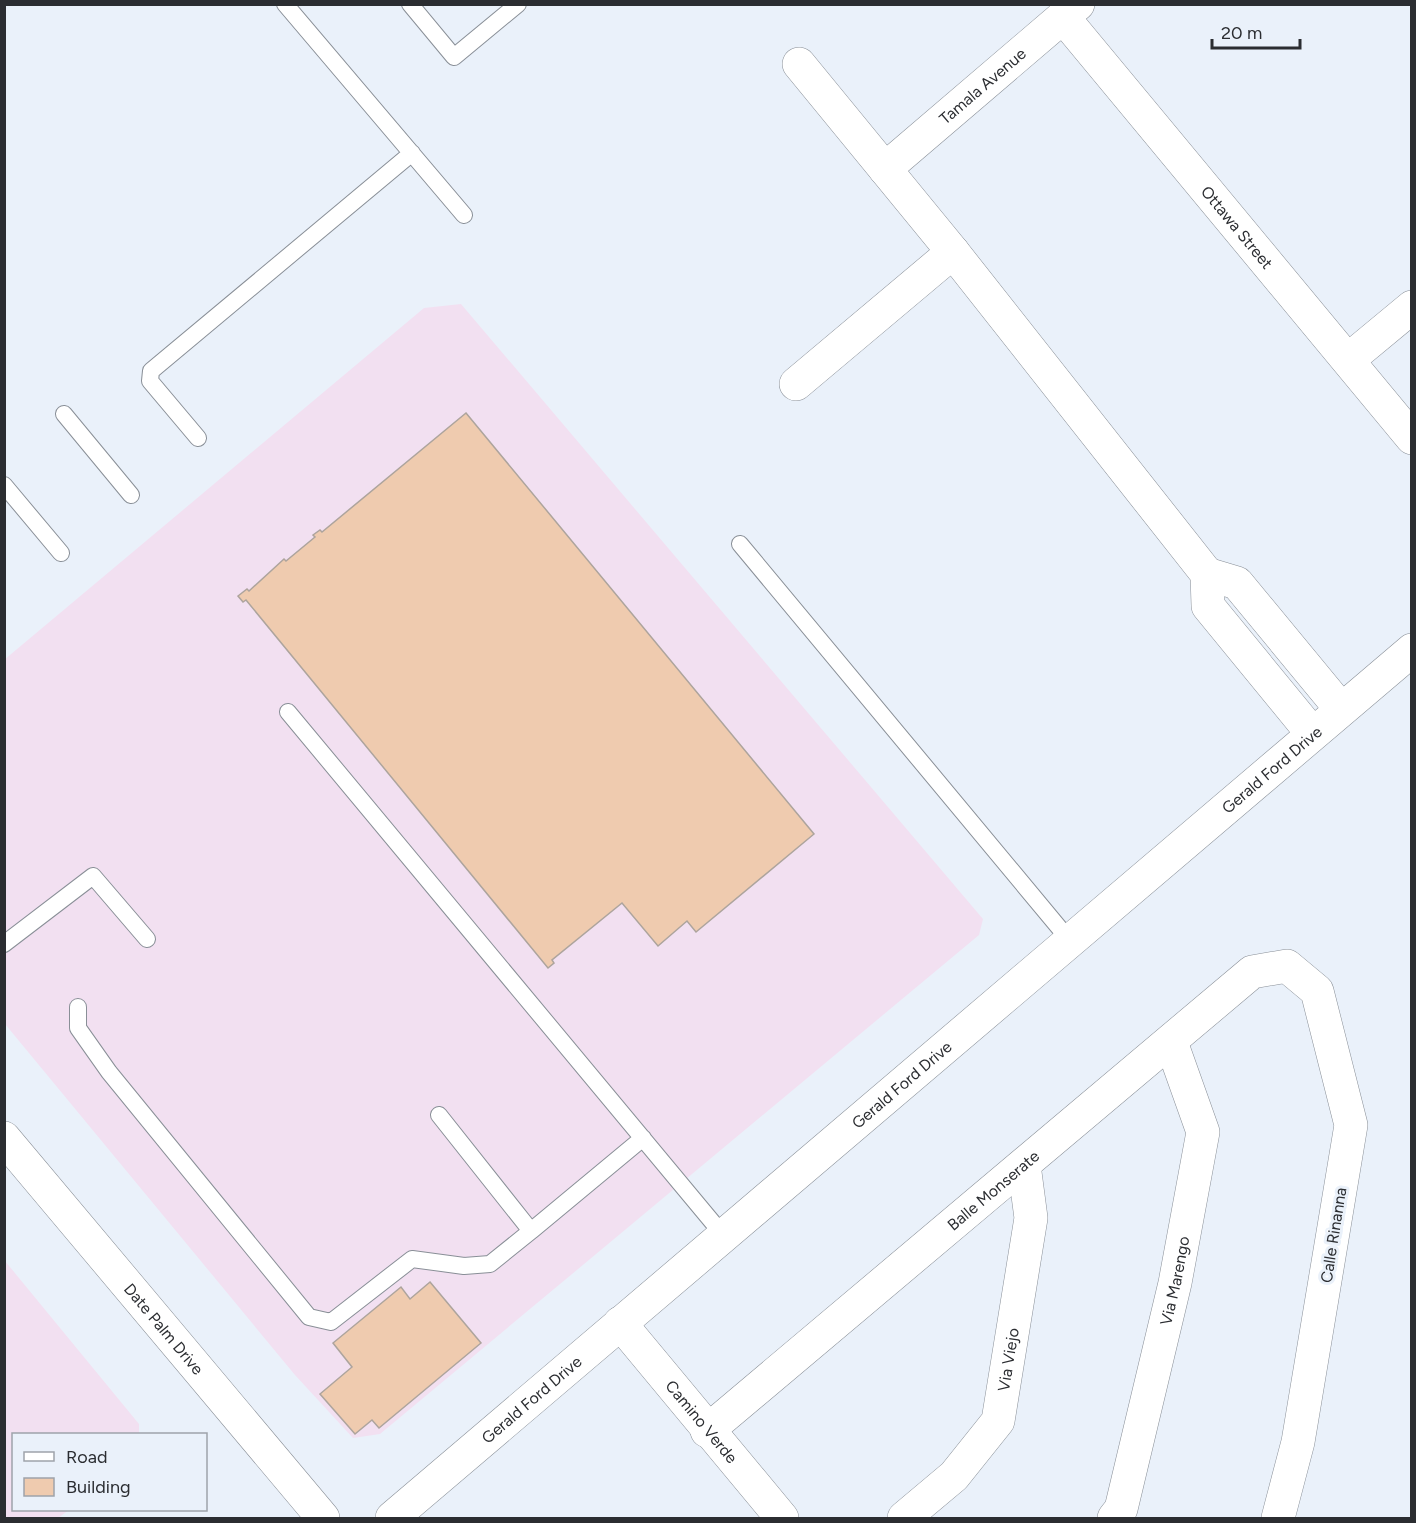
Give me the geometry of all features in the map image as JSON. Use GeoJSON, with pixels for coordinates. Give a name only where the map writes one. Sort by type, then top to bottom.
{"type":"FeatureCollection","features":[{"type":"Feature","properties":{"kind":"street","name":"Tamala Avenue"},"geometry":{"type":"LineString","coordinates":[[885,169],[1070,11]]}},
{"type":"Feature","properties":{"kind":"street","name":"Ottawa Street"},"geometry":{"type":"LineString","coordinates":[[1070,11],[1412,438]]}},
{"type":"Feature","properties":{"kind":"street"},"geometry":{"type":"LineString","coordinates":[[799,64],[953,252],[1207,574],[1208,606],[1312,734]]}},
{"type":"Feature","properties":{"kind":"street"},"geometry":{"type":"LineString","coordinates":[[796,384],[953,252]]}},
{"type":"Feature","properties":{"kind":"street"},"geometry":{"type":"LineString","coordinates":[[1348,360],[1412,307]]}},
{"type":"Feature","properties":{"kind":"street"},"geometry":{"type":"LineString","coordinates":[[1207,574],[1233,579],[1341,709]]}},
{"type":"Feature","properties":{"kind":"street"},"geometry":{"type":"LineString","coordinates":[[1225,627],[1254,602]]}},
{"type":"Feature","properties":{"kind":"street","name":"Gerald Ford Drive"},"geometry":{"type":"LineString","coordinates":[[392,1518],[1412,650]]}},
{"type":"Feature","properties":{"kind":"street","name":"Balle Monserate"},"geometry":{"type":"LineString","coordinates":[[707,1431],[1252,972],[1287,966]]}},
{"type":"Feature","properties":{"kind":"street","name":"Calle Rinanna"},"geometry":{"type":"LineString","coordinates":[[1278,1518],[1298,1442],[1351,1125],[1317,992],[1287,966]]}},
{"type":"Feature","properties":{"kind":"street","name":"Via Marengo"},"geometry":{"type":"LineString","coordinates":[[1114,1518],[1121,1509],[1175,1283],[1203,1132],[1171,1042]]}},
{"type":"Feature","properties":{"kind":"street","name":"Date Palm Drive"},"geometry":{"type":"LineString","coordinates":[[4,1138],[323,1518]]}},
{"type":"Feature","properties":{"kind":"street","name":"Via Viejo"},"geometry":{"type":"LineString","coordinates":[[904,1518],[954,1476],[998,1422],[1031,1218],[1024,1165]]}},
{"type":"Feature","properties":{"kind":"street","name":"Camino Verde"},"geometry":{"type":"LineString","coordinates":[[620,1323],[707,1431],[782,1518]]}},
{"type":"Feature","properties":{"kind":"lane"},"geometry":{"type":"LineString","coordinates":[[285,4],[464,215]]}},
{"type":"Feature","properties":{"kind":"lane"},"geometry":{"type":"LineString","coordinates":[[410,4],[454,57],[518,4]]}},
{"type":"Feature","properties":{"kind":"lane"},"geometry":{"type":"LineString","coordinates":[[198,438],[150,381],[151,371],[412,153]]}},
{"type":"Feature","properties":{"kind":"lane"},"geometry":{"type":"LineString","coordinates":[[64,414],[131,495]]}},
{"type":"Feature","properties":{"kind":"lane"},"geometry":{"type":"LineString","coordinates":[[4,485],[61,553]]}},
{"type":"Feature","properties":{"kind":"lane"},"geometry":{"type":"LineString","coordinates":[[740,544],[1071,942]]}},
{"type":"Feature","properties":{"kind":"lane"},"geometry":{"type":"LineString","coordinates":[[288,712],[724,1236]]}},
{"type":"Feature","properties":{"kind":"lane"},"geometry":{"type":"LineString","coordinates":[[4,944],[93,876],[147,939]]}},
{"type":"Feature","properties":{"kind":"lane"},"geometry":{"type":"LineString","coordinates":[[78,1007],[78,1028],[109,1072],[309,1317],[331,1322],[412,1259],[465,1266],[490,1264],[643,1138]]}},
{"type":"Feature","properties":{"kind":"lane"},"geometry":{"type":"LineString","coordinates":[[440,1115],[531,1231]]}},
{"type":"Feature","properties":{"kind":"shaded area"},"geometry":{"type":"Polygon","coordinates":[[[461,304],[983,919],[979,935],[380,1434],[353,1438],[295,1375],[5,1024],[4,660],[424,308],[461,304]]]}},
{"type":"Feature","properties":{"kind":"shaded area"},"geometry":{"type":"Polygon","coordinates":[[[5,1261],[139,1424],[139,1433],[12,1433],[12,1511],[68,1511],[58,1518],[5,1518],[5,1261]]]}},
{"type":"Feature","properties":{"kind":"building"},"geometry":{"type":"Polygon","coordinates":[[[466,413],[814,834],[696,932],[687,921],[658,946],[622,903],[552,960],[554,963],[548,968],[246,600],[243,602],[238,596],[247,589],[249,591],[284,559],[286,561],[315,537],[313,535],[320,530],[322,532],[466,413]]]}},
{"type":"Feature","properties":{"kind":"building"},"geometry":{"type":"Polygon","coordinates":[[[430,1282],[481,1343],[379,1428],[372,1420],[355,1434],[320,1394],[352,1367],[333,1343],[401,1287],[410,1299],[430,1282]]]}}]}
